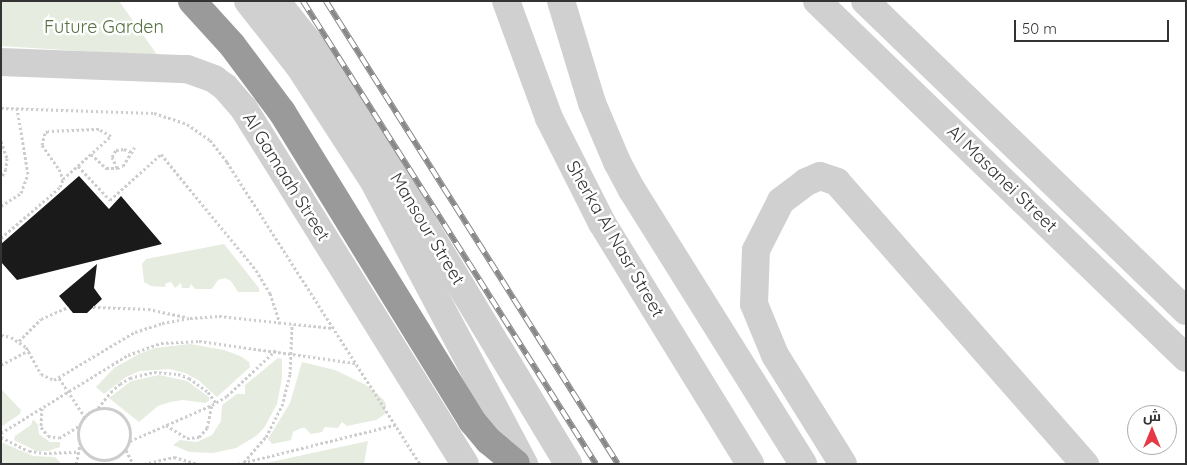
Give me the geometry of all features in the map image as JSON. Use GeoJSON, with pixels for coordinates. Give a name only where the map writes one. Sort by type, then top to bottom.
{"type":"FeatureCollection","features":[{"type":"Feature","properties":{"kind":"highway"},"geometry":{"type":"LineString","coordinates":[[192,1],[232,45],[282,112],[472,422],[489,441],[516,464]]}},
{"type":"Feature","properties":{"kind":"street","name":"Mansour Street"},"geometry":{"type":"LineString","coordinates":[[248,1],[299,66],[373,180],[524,464]]}},
{"type":"Feature","properties":{"kind":"street","name":"Mansour Street"},"geometry":{"type":"LineString","coordinates":[[276,1],[318,54],[351,105],[568,464]]}},
{"type":"Feature","properties":{"kind":"street","name":"Sherka Al Nasr Street"},"geometry":{"type":"LineString","coordinates":[[506,1],[549,118],[588,197],[602,223],[750,464]]}},
{"type":"Feature","properties":{"kind":"street"},"geometry":{"type":"LineString","coordinates":[[561,1],[592,103],[617,162],[637,199],[803,464]]}},
{"type":"Feature","properties":{"kind":"street","name":"Al Masanei Street"},"geometry":{"type":"LineString","coordinates":[[817,1],[1186,358]]}},
{"type":"Feature","properties":{"kind":"street","name":"Al Masanei Street"},"geometry":{"type":"LineString","coordinates":[[865,1],[1186,311]]}},
{"type":"Feature","properties":{"kind":"street","name":"Al Gamaah Street"},"geometry":{"type":"LineString","coordinates":[[1,62],[187,69],[214,79],[225,87],[244,109],[465,464]]}},
{"type":"Feature","properties":{"kind":"street"},"geometry":{"type":"LineString","coordinates":[[843,464],[775,355],[754,304],[756,250],[781,201],[806,182],[820,176],[837,182],[1085,464]]}},
{"type":"Feature","properties":{"kind":"street"},"geometry":{"type":"LineString","coordinates":[[1046,222],[1070,200]]}},
{"type":"Feature","properties":{"kind":"path"},"geometry":{"type":"LineString","coordinates":[[1,108],[154,114],[170,117],[198,131],[210,140],[227,162],[420,464]]}},
{"type":"Feature","properties":{"kind":"path"},"geometry":{"type":"LineString","coordinates":[[1,206],[21,193],[28,174],[17,108]]}},
{"type":"Feature","properties":{"kind":"path"},"geometry":{"type":"LineString","coordinates":[[1,238],[60,187],[63,179],[111,136],[99,129],[48,131],[44,133],[42,145],[60,169],[63,179]]}},
{"type":"Feature","properties":{"kind":"path"},"geometry":{"type":"LineString","coordinates":[[1,141],[7,158],[1,178]]}},
{"type":"Feature","properties":{"kind":"path"},"geometry":{"type":"LineString","coordinates":[[91,154],[106,168],[117,168],[123,166],[135,147]]}},
{"type":"Feature","properties":{"kind":"path"},"geometry":{"type":"LineString","coordinates":[[117,168],[112,157],[116,150],[124,149],[131,152]]}},
{"type":"Feature","properties":{"kind":"path"},"geometry":{"type":"LineString","coordinates":[[78,166],[110,200],[161,154],[256,270],[270,293],[280,323]]}},
{"type":"Feature","properties":{"kind":"path"},"geometry":{"type":"LineString","coordinates":[[19,341],[41,319],[68,307]]}},
{"type":"Feature","properties":{"kind":"path"},"geometry":{"type":"LineString","coordinates":[[93,307],[148,309],[190,318]]}},
{"type":"Feature","properties":{"kind":"path"},"geometry":{"type":"LineString","coordinates":[[1,335],[19,341],[29,350],[41,374],[49,379],[59,378],[135,332],[162,323],[190,318],[219,316],[333,328]]}},
{"type":"Feature","properties":{"kind":"path"},"geometry":{"type":"LineString","coordinates":[[244,462],[266,436],[282,406],[290,374],[292,324]]}},
{"type":"Feature","properties":{"kind":"path"},"geometry":{"type":"LineString","coordinates":[[1,433],[128,355],[161,343],[199,341],[276,350],[355,364]]}},
{"type":"Feature","properties":{"kind":"path"},"geometry":{"type":"LineString","coordinates":[[1,365],[29,350]]}},
{"type":"Feature","properties":{"kind":"path"},"geometry":{"type":"LineString","coordinates":[[130,441],[216,403],[241,385],[276,350]]}},
{"type":"Feature","properties":{"kind":"path"},"geometry":{"type":"LineString","coordinates":[[42,407],[41,427],[48,436],[59,438],[79,426],[85,417],[98,409],[120,384],[136,376],[154,372],[166,372],[189,378],[208,392],[216,403]]}},
{"type":"Feature","properties":{"kind":"path"},"geometry":{"type":"LineString","coordinates":[[59,378],[85,417]]}},
{"type":"Feature","properties":{"kind":"path"},"geometry":{"type":"LineString","coordinates":[[166,425],[187,438],[199,437],[207,428],[212,405]]}},
{"type":"Feature","properties":{"kind":"path"},"geometry":{"type":"LineString","coordinates":[[79,426],[78,436],[80,445],[87,454],[96,460],[112,459],[126,450],[130,441],[130,427],[123,416],[112,409],[98,409]]}},
{"type":"Feature","properties":{"kind":"path"},"geometry":{"type":"LineString","coordinates":[[238,464],[394,424]]}},
{"type":"Feature","properties":{"kind":"path"},"geometry":{"type":"LineString","coordinates":[[1,437],[29,451],[44,453],[78,452]]}},
{"type":"Feature","properties":{"kind":"path"},"geometry":{"type":"LineString","coordinates":[[76,464],[80,445]]}},
{"type":"Feature","properties":{"kind":"path"},"geometry":{"type":"LineString","coordinates":[[126,450],[133,464]]}},
{"type":"Feature","properties":{"kind":"path"},"geometry":{"type":"LineString","coordinates":[[144,464],[174,457],[200,464]]}},
{"type":"Feature","properties":{"kind":"green space","name":"Future Garden"},"geometry":{"type":"Polygon","coordinates":[[[1,1],[119,1],[158,56],[1,46],[1,1]]]}},
{"type":"Feature","properties":{"kind":"green space"},"geometry":{"type":"Polygon","coordinates":[[[224,244],[259,288],[259,292],[238,292],[231,281],[225,278],[218,280],[212,289],[195,289],[191,284],[189,288],[182,288],[181,283],[175,288],[171,282],[166,283],[165,287],[151,286],[144,282],[142,264],[146,259],[224,244]]]}},
{"type":"Feature","properties":{"kind":"green space"},"geometry":{"type":"Polygon","coordinates":[[[190,344],[224,350],[240,356],[249,362],[250,367],[217,397],[198,380],[185,373],[170,369],[140,371],[126,377],[104,394],[96,387],[114,368],[139,354],[155,348],[190,344]]]}},
{"type":"Feature","properties":{"kind":"green space"},"geometry":{"type":"Polygon","coordinates":[[[278,358],[282,359],[282,378],[277,404],[264,428],[256,436],[236,448],[213,453],[189,452],[173,445],[180,440],[197,442],[212,435],[221,421],[222,405],[237,394],[245,394],[245,385],[278,358]]]}},
{"type":"Feature","properties":{"kind":"green space"},"geometry":{"type":"Polygon","coordinates":[[[302,362],[335,370],[366,385],[383,399],[386,404],[385,414],[376,420],[347,426],[342,422],[338,428],[325,427],[322,432],[311,434],[305,428],[301,428],[293,432],[291,440],[272,444],[268,439],[290,403],[302,362]]]}},
{"type":"Feature","properties":{"kind":"green space"},"geometry":{"type":"Polygon","coordinates":[[[159,375],[187,381],[209,397],[209,401],[205,403],[183,400],[170,402],[158,406],[139,422],[109,398],[131,381],[159,375]]]}},
{"type":"Feature","properties":{"kind":"green space"},"geometry":{"type":"Polygon","coordinates":[[[1,389],[21,410],[20,414],[1,427],[1,389]]]}},
{"type":"Feature","properties":{"kind":"green space"},"geometry":{"type":"Polygon","coordinates":[[[33,419],[38,425],[39,434],[50,442],[60,442],[60,447],[48,451],[36,451],[14,440],[15,436],[31,425],[33,419]]]}},
{"type":"Feature","properties":{"kind":"green space"},"geometry":{"type":"Polygon","coordinates":[[[368,441],[364,464],[263,464],[266,463],[368,441]]]}},
{"type":"Feature","properties":{"kind":"green space"},"geometry":{"type":"Polygon","coordinates":[[[1,442],[33,456],[55,457],[62,464],[1,464],[1,442]]]}},
{"type":"Feature","properties":{"kind":"building"},"geometry":{"type":"Polygon","coordinates":[[[79,176],[109,209],[121,196],[162,244],[17,280],[1,262],[1,244],[79,176]]]}},
{"type":"Feature","properties":{"kind":"building"},"geometry":{"type":"Polygon","coordinates":[[[97,264],[94,288],[102,299],[87,313],[73,313],[59,296],[97,264]]]}},
{"type":"Feature","properties":{"kind":"railway"},"geometry":{"type":"LineString","coordinates":[[303,1],[596,464]]}},
{"type":"Feature","properties":{"kind":"railway"},"geometry":{"type":"LineString","coordinates":[[326,1],[618,464]]}}]}
